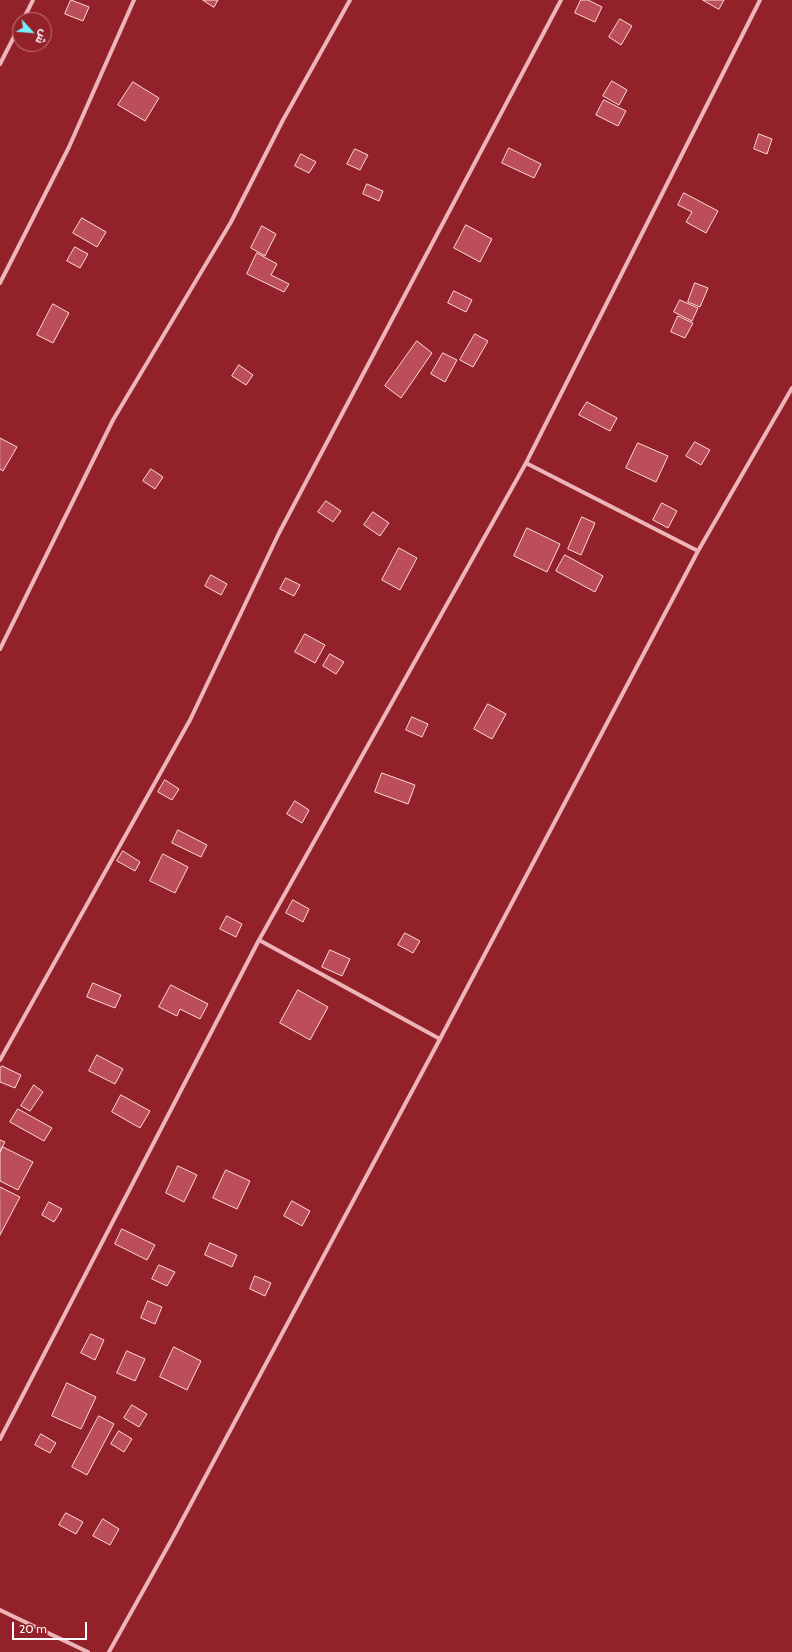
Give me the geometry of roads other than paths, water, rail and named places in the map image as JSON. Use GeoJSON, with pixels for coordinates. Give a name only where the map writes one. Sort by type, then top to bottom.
{"type":"FeatureCollection","features":[{"type":"Feature","properties":{"kind":"street"},"geometry":{"type":"LineString","coordinates":[[27,12],[33,0]]}},
{"type":"Feature","properties":{"kind":"street"},"geometry":{"type":"LineString","coordinates":[[0,283],[69,147],[134,0]]}},
{"type":"Feature","properties":{"kind":"street"},"geometry":{"type":"LineString","coordinates":[[0,649],[113,420],[231,222],[283,120],[350,0]]}},
{"type":"Feature","properties":{"kind":"street"},"geometry":{"type":"LineString","coordinates":[[0,1060],[190,720],[279,533],[561,0]]}},
{"type":"Feature","properties":{"kind":"street"},"geometry":{"type":"LineString","coordinates":[[0,1439],[259,940],[526,463],[760,0]]}},
{"type":"Feature","properties":{"kind":"street"},"geometry":{"type":"LineString","coordinates":[[0,64],[12,41]]}},
{"type":"Feature","properties":{"kind":"street"},"geometry":{"type":"LineString","coordinates":[[109,1652],[172,1539],[440,1039],[698,551],[792,388]]}},
{"type":"Feature","properties":{"kind":"street"},"geometry":{"type":"LineString","coordinates":[[526,463],[698,551]]}},
{"type":"Feature","properties":{"kind":"street"},"geometry":{"type":"LineString","coordinates":[[259,940],[440,1039]]}},
{"type":"Feature","properties":{"kind":"street"},"geometry":{"type":"LineString","coordinates":[[0,1610],[88,1652]]}}]}
